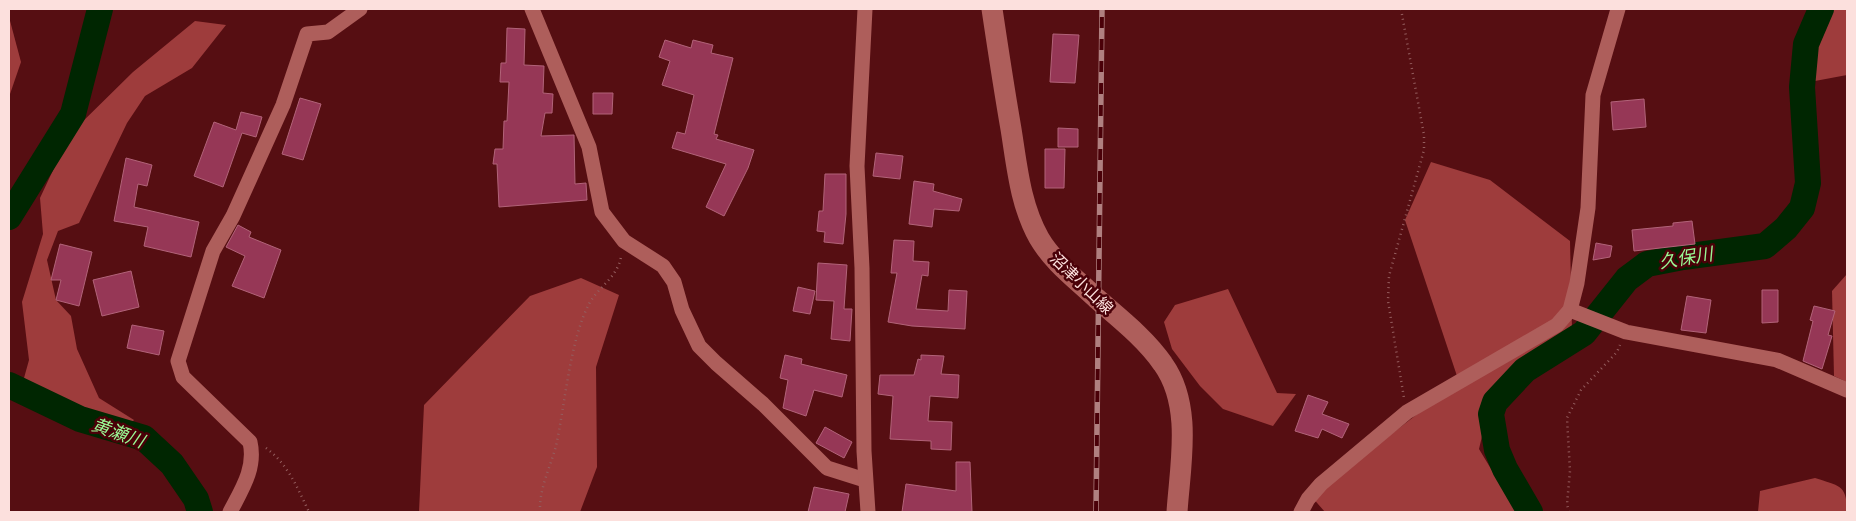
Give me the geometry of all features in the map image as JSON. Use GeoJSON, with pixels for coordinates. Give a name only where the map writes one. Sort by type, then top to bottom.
{"type":"FeatureCollection","features":[{"type":"Feature","properties":{"kind":"main road","name":"沼津小山線"},"geometry":{"type":"LineString","coordinates":[[992,9],[1018,178],[1029,218],[1040,240],[1057,263],[1147,345],[1164,365],[1179,400],[1182,435],[1177,512]]}},
{"type":"Feature","properties":{"kind":"street"},"geometry":{"type":"LineString","coordinates":[[230,512],[247,480],[253,455],[250,442],[183,377],[178,361],[213,251],[233,216],[283,105],[307,34],[328,32],[360,9]]}},
{"type":"Feature","properties":{"kind":"street"},"geometry":{"type":"LineString","coordinates":[[532,9],[589,147],[602,212],[624,241],[663,266],[674,282],[682,310],[699,346],[716,364],[763,404],[827,468],[865,480]]}},
{"type":"Feature","properties":{"kind":"street"},"geometry":{"type":"LineString","coordinates":[[865,9],[857,166],[862,268],[865,480],[868,512]]}},
{"type":"Feature","properties":{"kind":"street"},"geometry":{"type":"LineString","coordinates":[[1301,512],[1308,499],[1322,484],[1407,412],[1557,325],[1572,311],[1578,284],[1588,208],[1593,95],[1618,9]]}},
{"type":"Feature","properties":{"kind":"street"},"geometry":{"type":"LineString","coordinates":[[1572,311],[1626,332],[1777,360],[1847,390]]}},
{"type":"Feature","properties":{"kind":"path"},"geometry":{"type":"LineString","coordinates":[[1401,9],[1424,135],[1424,150],[1389,284],[1388,301],[1407,412]]}},
{"type":"Feature","properties":{"kind":"path"},"geometry":{"type":"LineString","coordinates":[[540,512],[539,499],[555,448],[580,328],[590,303],[609,282],[620,262],[624,241]]}},
{"type":"Feature","properties":{"kind":"path"},"geometry":{"type":"LineString","coordinates":[[1569,512],[1567,504],[1570,471],[1567,418],[1581,390],[1617,352],[1626,332]]}},
{"type":"Feature","properties":{"kind":"path"},"geometry":{"type":"LineString","coordinates":[[250,442],[260,444],[276,455],[291,475],[309,512]]}},
{"type":"Feature","properties":{"kind":"shaded area"},"geometry":{"type":"Polygon","coordinates":[[[1820,9],[1847,9],[1847,75],[1815,81],[1805,61],[1820,9]]]}},
{"type":"Feature","properties":{"kind":"shaded area"},"geometry":{"type":"Polygon","coordinates":[[[9,17],[21,62],[9,97],[9,17]]]}},
{"type":"Feature","properties":{"kind":"shaded area"},"geometry":{"type":"Polygon","coordinates":[[[195,21],[226,25],[192,68],[145,96],[127,123],[79,223],[58,231],[47,260],[56,300],[71,316],[77,349],[99,398],[134,420],[124,432],[72,415],[29,390],[24,378],[29,360],[22,302],[43,234],[40,198],[70,134],[133,72],[195,21]]]}},
{"type":"Feature","properties":{"kind":"shaded area"},"geometry":{"type":"Polygon","coordinates":[[[1431,162],[1490,180],[1570,241],[1572,329],[1488,411],[1479,449],[1517,512],[1325,512],[1311,496],[1459,382],[1405,220],[1431,162]]]}},
{"type":"Feature","properties":{"kind":"shaded area"},"geometry":{"type":"Polygon","coordinates":[[[1847,274],[1847,382],[1834,376],[1832,291],[1847,274]]]}},
{"type":"Feature","properties":{"kind":"shaded area"},"geometry":{"type":"Polygon","coordinates":[[[581,278],[619,295],[596,367],[597,467],[580,512],[419,512],[424,405],[530,296],[581,278]]]}},
{"type":"Feature","properties":{"kind":"shaded area"},"geometry":{"type":"Polygon","coordinates":[[[1228,289],[1277,393],[1296,394],[1273,426],[1223,409],[1200,386],[1172,349],[1164,322],[1175,305],[1228,289]]]}},
{"type":"Feature","properties":{"kind":"shaded area"},"geometry":{"type":"Polygon","coordinates":[[[1815,478],[1836,485],[1843,491],[1847,503],[1847,512],[1758,512],[1760,491],[1815,478]]]}},
{"type":"Feature","properties":{"kind":"building"},"geometry":{"type":"Polygon","coordinates":[[[507,28],[525,29],[524,65],[544,66],[543,93],[553,94],[552,113],[545,113],[541,136],[574,135],[575,184],[586,183],[587,200],[499,207],[497,164],[493,164],[495,149],[503,149],[504,121],[507,121],[509,82],[500,82],[501,63],[506,63],[507,28]]]}},
{"type":"Feature","properties":{"kind":"building"},"geometry":{"type":"Polygon","coordinates":[[[1053,34],[1079,35],[1075,83],[1050,82],[1053,34]]]}},
{"type":"Feature","properties":{"kind":"building"},"geometry":{"type":"Polygon","coordinates":[[[665,40],[691,48],[693,40],[713,45],[711,53],[733,58],[714,134],[718,135],[716,139],[754,150],[748,168],[724,216],[706,207],[726,164],[672,148],[677,132],[685,134],[694,95],[662,85],[670,61],[659,57],[665,40]]]}},
{"type":"Feature","properties":{"kind":"building"},"geometry":{"type":"Polygon","coordinates":[[[593,93],[613,93],[612,114],[593,114],[593,93]]]}},
{"type":"Feature","properties":{"kind":"building"},"geometry":{"type":"Polygon","coordinates":[[[300,98],[321,104],[303,160],[282,154],[300,98]]]}},
{"type":"Feature","properties":{"kind":"building"},"geometry":{"type":"Polygon","coordinates":[[[1644,99],[1646,127],[1613,130],[1611,102],[1644,99]]]}},
{"type":"Feature","properties":{"kind":"building"},"geometry":{"type":"Polygon","coordinates":[[[241,112],[262,117],[256,137],[242,133],[223,187],[194,176],[214,122],[236,130],[241,112]]]}},
{"type":"Feature","properties":{"kind":"building"},"geometry":{"type":"Polygon","coordinates":[[[1058,128],[1078,129],[1078,147],[1058,147],[1058,128]]]}},
{"type":"Feature","properties":{"kind":"building"},"geometry":{"type":"Polygon","coordinates":[[[1045,149],[1065,149],[1064,188],[1045,188],[1045,149]]]}},
{"type":"Feature","properties":{"kind":"building"},"geometry":{"type":"Polygon","coordinates":[[[876,153],[903,156],[900,179],[873,176],[876,153]]]}},
{"type":"Feature","properties":{"kind":"building"},"geometry":{"type":"Polygon","coordinates":[[[126,158],[152,165],[147,186],[138,184],[134,207],[199,222],[191,257],[144,246],[148,227],[114,221],[126,158]]]}},
{"type":"Feature","properties":{"kind":"building"},"geometry":{"type":"Polygon","coordinates":[[[825,174],[846,174],[846,214],[843,244],[824,242],[825,232],[817,231],[819,211],[823,211],[825,174]]]}},
{"type":"Feature","properties":{"kind":"building"},"geometry":{"type":"Polygon","coordinates":[[[914,181],[934,184],[933,191],[962,199],[959,211],[934,209],[932,227],[909,224],[914,181]]]}},
{"type":"Feature","properties":{"kind":"building"},"geometry":{"type":"Polygon","coordinates":[[[1692,221],[1695,244],[1634,251],[1632,230],[1673,226],[1673,223],[1692,221]]]}},
{"type":"Feature","properties":{"kind":"building"},"geometry":{"type":"Polygon","coordinates":[[[238,225],[251,232],[249,237],[281,250],[264,298],[232,286],[245,256],[226,247],[238,225]]]}},
{"type":"Feature","properties":{"kind":"building"},"geometry":{"type":"Polygon","coordinates":[[[894,240],[914,241],[913,261],[929,262],[928,276],[922,275],[916,309],[948,311],[949,290],[967,291],[965,329],[912,326],[888,322],[897,273],[891,273],[894,240]]]}},
{"type":"Feature","properties":{"kind":"building"},"geometry":{"type":"Polygon","coordinates":[[[1596,243],[1612,246],[1610,257],[1593,260],[1596,243]]]}},
{"type":"Feature","properties":{"kind":"building"},"geometry":{"type":"Polygon","coordinates":[[[60,244],[92,252],[79,306],[56,300],[61,280],[51,280],[60,244]]]}},
{"type":"Feature","properties":{"kind":"building"},"geometry":{"type":"Polygon","coordinates":[[[818,263],[847,265],[844,309],[852,309],[850,341],[831,339],[834,301],[816,300],[818,263]]]}},
{"type":"Feature","properties":{"kind":"building"},"geometry":{"type":"Polygon","coordinates":[[[131,271],[139,307],[102,316],[93,280],[131,271]]]}},
{"type":"Feature","properties":{"kind":"building"},"geometry":{"type":"Polygon","coordinates":[[[798,287],[815,291],[810,314],[793,311],[798,287]]]}},
{"type":"Feature","properties":{"kind":"building"},"geometry":{"type":"Polygon","coordinates":[[[1762,290],[1778,290],[1778,322],[1762,323],[1762,290]]]}},
{"type":"Feature","properties":{"kind":"building"},"geometry":{"type":"Polygon","coordinates":[[[1687,296],[1711,300],[1706,333],[1681,330],[1687,296]]]}},
{"type":"Feature","properties":{"kind":"building"},"geometry":{"type":"Polygon","coordinates":[[[1814,306],[1835,311],[1828,335],[1832,336],[1822,369],[1803,361],[1813,321],[1810,320],[1814,306]]]}},
{"type":"Feature","properties":{"kind":"building"},"geometry":{"type":"Polygon","coordinates":[[[132,325],[164,331],[159,355],[127,348],[132,325]]]}},
{"type":"Feature","properties":{"kind":"building"},"geometry":{"type":"Polygon","coordinates":[[[785,355],[802,359],[801,364],[847,375],[842,397],[814,390],[806,416],[783,408],[788,380],[780,378],[785,355]]]}},
{"type":"Feature","properties":{"kind":"building"},"geometry":{"type":"Polygon","coordinates":[[[921,355],[944,356],[941,374],[959,375],[958,398],[930,396],[928,421],[952,422],[951,450],[931,449],[931,441],[890,439],[893,396],[878,394],[880,375],[914,375],[918,359],[921,360],[921,355]]]}},
{"type":"Feature","properties":{"kind":"building"},"geometry":{"type":"Polygon","coordinates":[[[1308,395],[1328,402],[1322,414],[1349,424],[1342,438],[1322,429],[1318,438],[1295,431],[1308,395]]]}},
{"type":"Feature","properties":{"kind":"building"},"geometry":{"type":"Polygon","coordinates":[[[825,427],[852,442],[844,458],[816,443],[825,427]]]}},
{"type":"Feature","properties":{"kind":"building"},"geometry":{"type":"Polygon","coordinates":[[[956,462],[970,462],[972,512],[902,512],[906,484],[956,491],[956,462]]]}},
{"type":"Feature","properties":{"kind":"building"},"geometry":{"type":"Polygon","coordinates":[[[814,487],[849,494],[845,512],[808,512],[814,487]]]}},
{"type":"Feature","properties":{"kind":"waterway","name":"黄瀬川"},"geometry":{"type":"LineString","coordinates":[[9,217],[73,114],[100,9]]}},
{"type":"Feature","properties":{"kind":"waterway","name":"久保川"},"geometry":{"type":"LineString","coordinates":[[1530,512],[1505,469],[1497,450],[1491,414],[1495,402],[1525,370],[1584,333],[1627,279],[1647,264],[1765,246],[1786,228],[1802,208],[1808,183],[1802,87],[1806,44],[1821,9]]}},
{"type":"Feature","properties":{"kind":"waterway","name":"黄瀬川"},"geometry":{"type":"LineString","coordinates":[[9,385],[80,419],[144,438],[172,464],[196,499],[200,512]]}},
{"type":"Feature","properties":{"kind":"railway"},"geometry":{"type":"LineString","coordinates":[[1096,512],[1102,9]]}}]}
